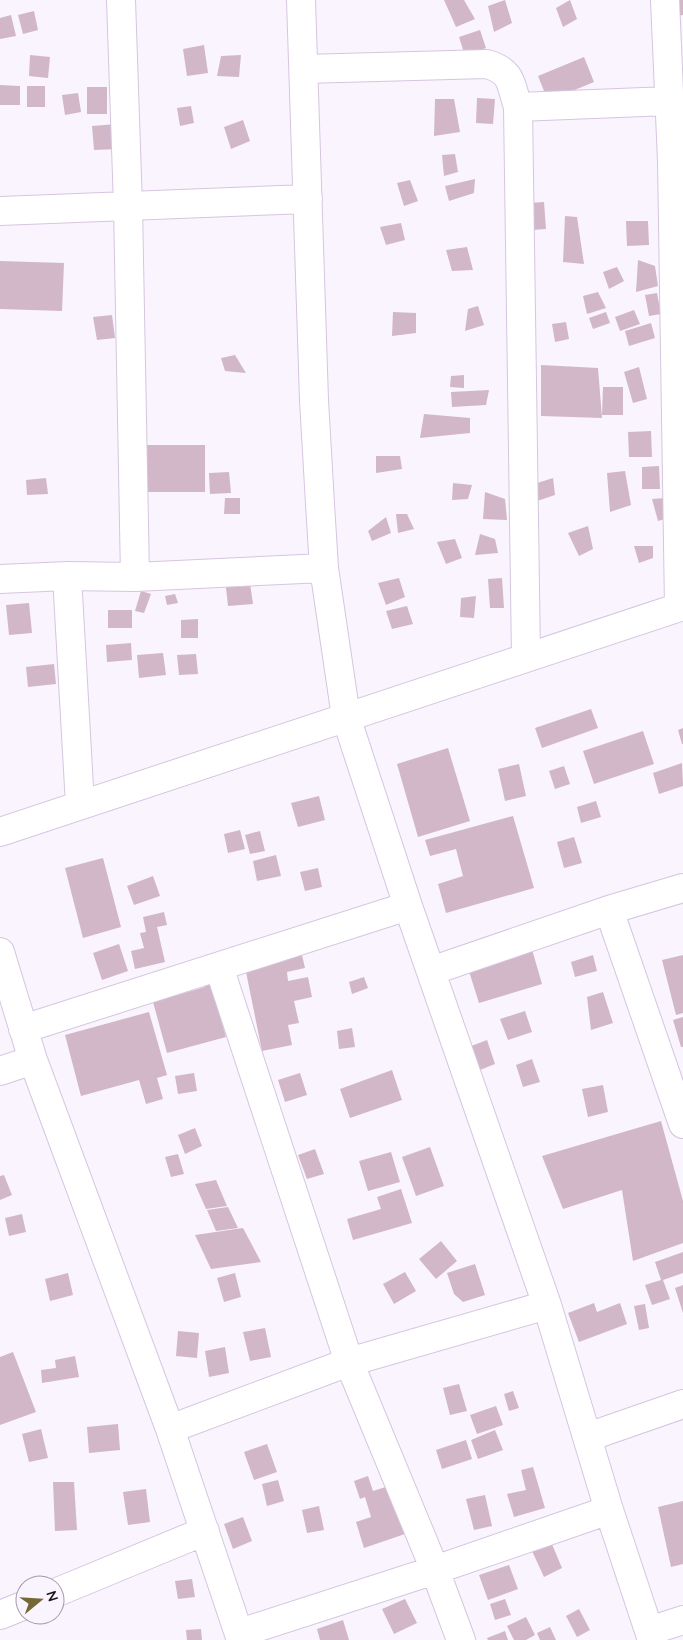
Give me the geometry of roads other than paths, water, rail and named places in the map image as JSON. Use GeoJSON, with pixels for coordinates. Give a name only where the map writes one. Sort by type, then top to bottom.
{"type":"FeatureCollection","features":[{"type":"Feature","properties":{"kind":"street"},"geometry":{"type":"LineString","coordinates":[[121,0],[128,206],[135,577]]}},
{"type":"Feature","properties":{"kind":"street"},"geometry":{"type":"LineString","coordinates":[[301,0],[314,400],[324,568],[346,717],[408,906],[547,1305],[609,1510],[651,1636],[683,1620]]}},
{"type":"Feature","properties":{"kind":"street"},"geometry":{"type":"LineString","coordinates":[[0,832],[681,606],[677,161],[669,101],[665,0]]}},
{"type":"Feature","properties":{"kind":"street"},"geometry":{"type":"LineString","coordinates":[[304,69],[487,64],[496,67],[508,75],[518,107],[526,658]]}},
{"type":"Feature","properties":{"kind":"street"},"geometry":{"type":"LineString","coordinates":[[518,107],[669,101]]}},
{"type":"Feature","properties":{"kind":"street"},"geometry":{"type":"LineString","coordinates":[[0,211],[308,199]]}},
{"type":"Feature","properties":{"kind":"street"},"geometry":{"type":"LineString","coordinates":[[0,579],[68,576],[135,577],[324,568]]}},
{"type":"Feature","properties":{"kind":"street"},"geometry":{"type":"LineString","coordinates":[[68,576],[80,806]]}},
{"type":"Feature","properties":{"kind":"street"},"geometry":{"type":"LineString","coordinates":[[431,971],[609,910],[683,888]]}},
{"type":"Feature","properties":{"kind":"street"},"geometry":{"type":"LineString","coordinates":[[23,1029],[408,906]]}},
{"type":"Feature","properties":{"kind":"street"},"geometry":{"type":"LineString","coordinates":[[609,910],[683,1124]]}},
{"type":"Feature","properties":{"kind":"street"},"geometry":{"type":"LineString","coordinates":[[0,952],[33,1060],[170,1429],[241,1637],[609,1510]]}},
{"type":"Feature","properties":{"kind":"street"},"geometry":{"type":"LineString","coordinates":[[219,966],[349,1362],[436,1570],[461,1640]]}},
{"type":"Feature","properties":{"kind":"street"},"geometry":{"type":"LineString","coordinates":[[0,1071],[33,1060]]}},
{"type":"Feature","properties":{"kind":"street"},"geometry":{"type":"LineString","coordinates":[[170,1429],[349,1362],[547,1305]]}},
{"type":"Feature","properties":{"kind":"street"},"geometry":{"type":"LineString","coordinates":[[588,1437],[683,1404]]}},
{"type":"Feature","properties":{"kind":"street"},"geometry":{"type":"LineString","coordinates":[[65,1589],[205,1531]]}},
{"type":"Feature","properties":{"kind":"street"},"geometry":{"type":"LineString","coordinates":[[0,1615],[15,1609]]}}]}
